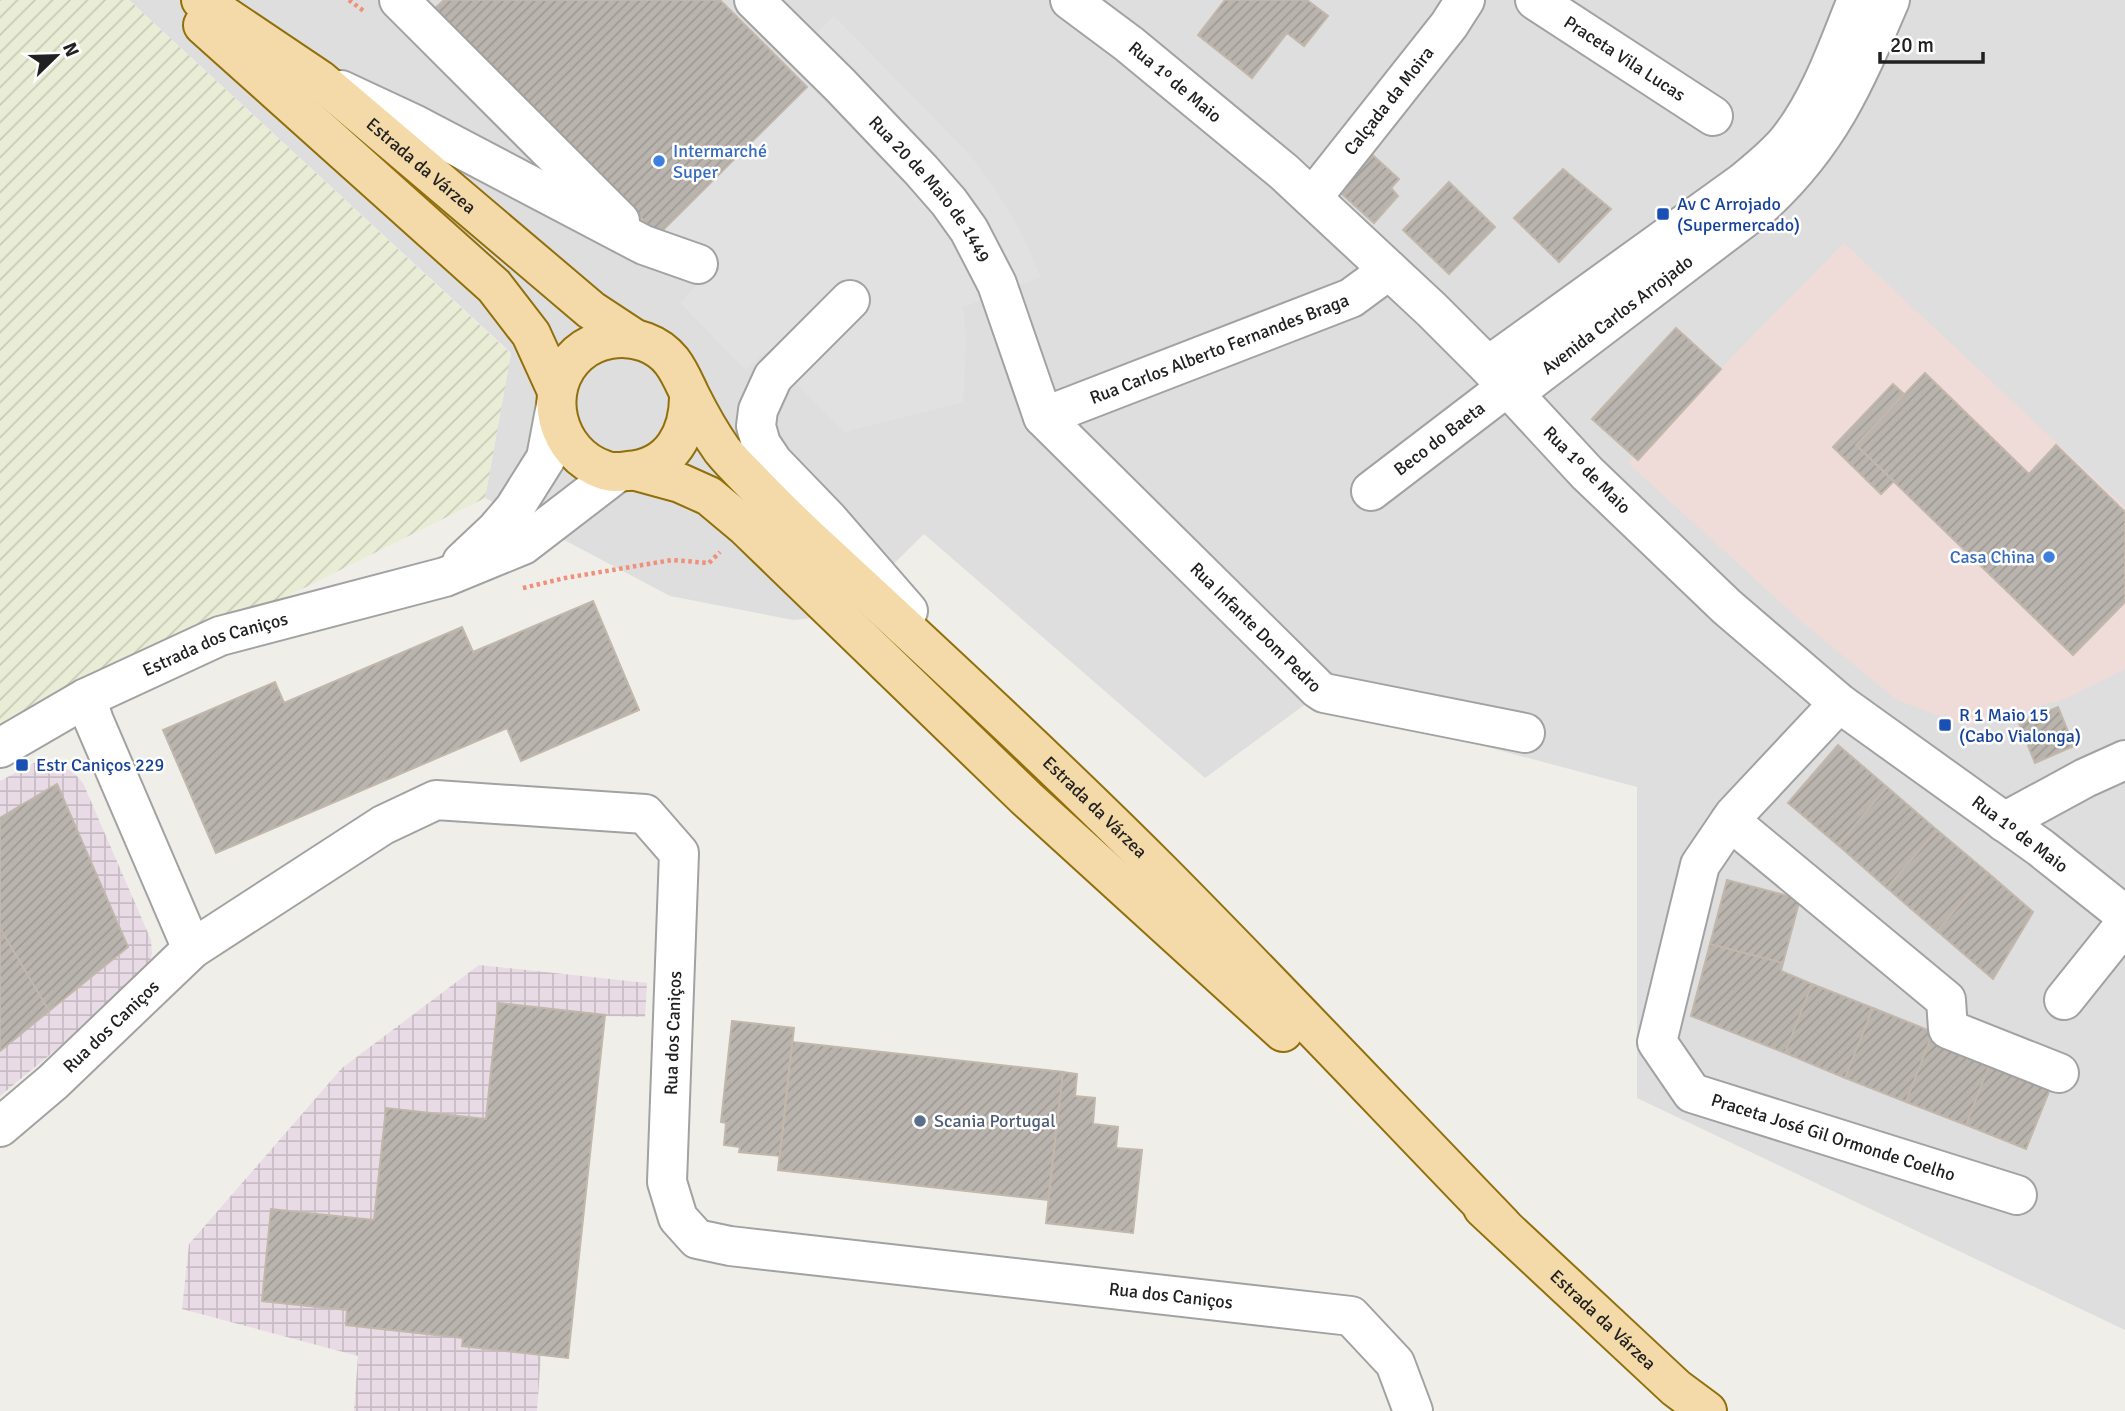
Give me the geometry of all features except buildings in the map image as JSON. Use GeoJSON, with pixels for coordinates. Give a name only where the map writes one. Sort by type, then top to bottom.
{"type":"FeatureCollection","features":[{"type":"Feature","properties":{"kind":"main road","name":"Estrada da Várzea"},"geometry":{"type":"LineString","coordinates":[[176,0],[494,286],[531,334],[556,398],[562,432],[571,447],[585,460],[604,470],[627,471],[680,483],[709,496],[746,527],[1037,807],[1300,1048],[1502,1225],[1676,1388],[1707,1411]]}},
{"type":"Feature","properties":{"kind":"main road","name":"Estrada da Várzea"},"geometry":{"type":"LineString","coordinates":[[201,0],[320,80],[591,310],[635,339],[664,352],[679,370],[689,393],[723,451],[769,502],[1006,723],[1162,874],[1502,1225]]}},
{"type":"Feature","properties":{"kind":"main road"},"geometry":{"type":"LineString","coordinates":[[556,398],[569,365],[584,350],[603,341],[635,339]]}},
{"type":"Feature","properties":{"kind":"main road"},"geometry":{"type":"LineString","coordinates":[[627,471],[653,465],[667,455],[679,441],[687,425],[689,393]]}},
{"type":"Feature","properties":{"kind":"street"},"geometry":{"type":"LineString","coordinates":[[399,0],[644,245]]}},
{"type":"Feature","properties":{"kind":"street","name":"Rua 20 de Maio de 1449"},"geometry":{"type":"LineString","coordinates":[[754,0],[921,170],[969,230],[997,284],[1042,417]]}},
{"type":"Feature","properties":{"kind":"street","name":"Rua 1º de Maio"},"geometry":{"type":"LineString","coordinates":[[1070,0],[1129,44],[1284,172],[1389,270],[1503,383],[1587,473],[1717,598],[1839,703],[2041,848],[2125,915]]}},
{"type":"Feature","properties":{"kind":"street","name":"Calçada da Moira"},"geometry":{"type":"LineString","coordinates":[[1312,198],[1449,25],[1465,0]]}},
{"type":"Feature","properties":{"kind":"street","name":"Praceta Vila Lucas"},"geometry":{"type":"LineString","coordinates":[[1535,0],[1713,117]]}},
{"type":"Feature","properties":{"kind":"street","name":"Avenida Carlos Arrojado"},"geometry":{"type":"LineString","coordinates":[[1503,383],[1766,163],[1790,139],[1808,111],[1857,0]]}},
{"type":"Feature","properties":{"kind":"street","name":"Avenida Carlos Arrojado"},"geometry":{"type":"LineString","coordinates":[[1503,383],[1763,204],[1786,183],[1824,136],[1844,101],[1890,0]]}},
{"type":"Feature","properties":{"kind":"street"},"geometry":{"type":"LineString","coordinates":[[320,80],[416,125],[644,245],[698,264]]}},
{"type":"Feature","properties":{"kind":"street","name":"Rua Carlos Alberto Fernandes Braga"},"geometry":{"type":"LineString","coordinates":[[1042,417],[1350,298],[1389,270]]}},
{"type":"Feature","properties":{"kind":"street"},"geometry":{"type":"LineString","coordinates":[[850,300],[773,377],[758,410],[756,426],[761,444],[773,462],[828,519],[1006,723]]}},
{"type":"Feature","properties":{"kind":"street","name":"Beco do Baeta"},"geometry":{"type":"LineString","coordinates":[[1371,491],[1503,383]]}},
{"type":"Feature","properties":{"kind":"street","name":"Estrada dos Caniços"},"geometry":{"type":"LineString","coordinates":[[445,577],[496,530],[546,458],[556,398]]}},
{"type":"Feature","properties":{"kind":"street","name":"Rua Infante Dom Pedro"},"geometry":{"type":"LineString","coordinates":[[1042,417],[1324,693],[1525,733]]}},
{"type":"Feature","properties":{"kind":"street","name":"Estrada dos Caniços"},"geometry":{"type":"LineString","coordinates":[[0,748],[86,698],[220,636],[445,577],[523,545],[627,471]]}},
{"type":"Feature","properties":{"kind":"street"},"geometry":{"type":"LineString","coordinates":[[86,698],[97,730],[192,949]]}},
{"type":"Feature","properties":{"kind":"street","name":"Praceta José Gil Ormonde Coelho"},"geometry":{"type":"LineString","coordinates":[[1839,703],[1730,821],[1700,865],[1657,1042],[1692,1093],[2017,1195]]}},
{"type":"Feature","properties":{"kind":"street"},"geometry":{"type":"LineString","coordinates":[[2004,822],[2085,778],[2125,761]]}},
{"type":"Feature","properties":{"kind":"street","name":"Rua dos Caniços"},"geometry":{"type":"LineString","coordinates":[[0,1127],[53,1082],[192,949],[383,825],[436,800],[645,814],[680,853],[667,1182],[678,1218],[697,1239],[730,1246],[1351,1316],[1395,1363],[1413,1411]]}},
{"type":"Feature","properties":{"kind":"street"},"geometry":{"type":"LineString","coordinates":[[1730,821],[1946,1000],[1948,1029],[2059,1073]]}},
{"type":"Feature","properties":{"kind":"street"},"geometry":{"type":"LineString","coordinates":[[2064,1000],[2125,924]]}},
{"type":"Feature","properties":{"kind":"path"},"geometry":{"type":"LineString","coordinates":[[517,589],[672,560],[709,563],[724,549]]}},
{"type":"Feature","properties":{"kind":"shaded area"},"geometry":{"type":"Polygon","coordinates":[[[129,0],[2125,0],[2125,1330],[1637,1098],[1637,787],[1311,700],[1205,778],[924,534],[842,615],[793,620],[670,596],[485,498],[511,353],[129,0]]]}},
{"type":"Feature","properties":{"kind":"shaded area"},"geometry":{"type":"Polygon","coordinates":[[[834,16],[970,155],[1020,230],[1041,277],[963,307],[966,340],[963,402],[845,432],[765,352],[746,370],[680,303],[698,284],[658,235],[806,88],[784,65],[834,16]]]}},
{"type":"Feature","properties":{"kind":"shaded area"},"geometry":{"type":"Polygon","coordinates":[[[1844,243],[2125,507],[2125,669],[2064,699],[1967,726],[1897,700],[1800,620],[1628,463],[1844,243]]]}},
{"type":"Feature","properties":{"kind":"shaded area"},"geometry":{"type":"Polygon","coordinates":[[[36,762],[56,763],[74,773],[83,783],[151,940],[152,954],[146,975],[0,1096],[0,781],[36,762]]]}},
{"type":"Feature","properties":{"kind":"shaded area"},"geometry":{"type":"Polygon","coordinates":[[[479,965],[647,983],[645,1017],[605,1016],[568,1358],[541,1355],[537,1411],[354,1411],[358,1356],[182,1309],[189,1244],[342,1068],[479,965]]]}},
{"type":"Feature","properties":{"kind":"green space"},"geometry":{"type":"Polygon","coordinates":[[[0,0],[129,0],[511,354],[485,498],[0,739],[0,0]]]}},
{"type":"Feature","properties":{"kind":"place","name":"Intermarché Super"},"geometry":{"type":"Point","coordinates":[659,161]}},
{"type":"Feature","properties":{"kind":"place","name":"Av C Arrojado (Supermercado)"},"geometry":{"type":"Point","coordinates":[1663,214]}},
{"type":"Feature","properties":{"kind":"place","name":"Casa China"},"geometry":{"type":"Point","coordinates":[2049,557]}},
{"type":"Feature","properties":{"kind":"place","name":"R 1 Maio 15 (Cabo Vialonga)"},"geometry":{"type":"Point","coordinates":[1945,725]}},
{"type":"Feature","properties":{"kind":"place","name":"Estr Caniços 229"},"geometry":{"type":"Point","coordinates":[22,765]}},
{"type":"Feature","properties":{"kind":"place","name":"Scania Portugal"},"geometry":{"type":"Point","coordinates":[920,1121]}}]}
